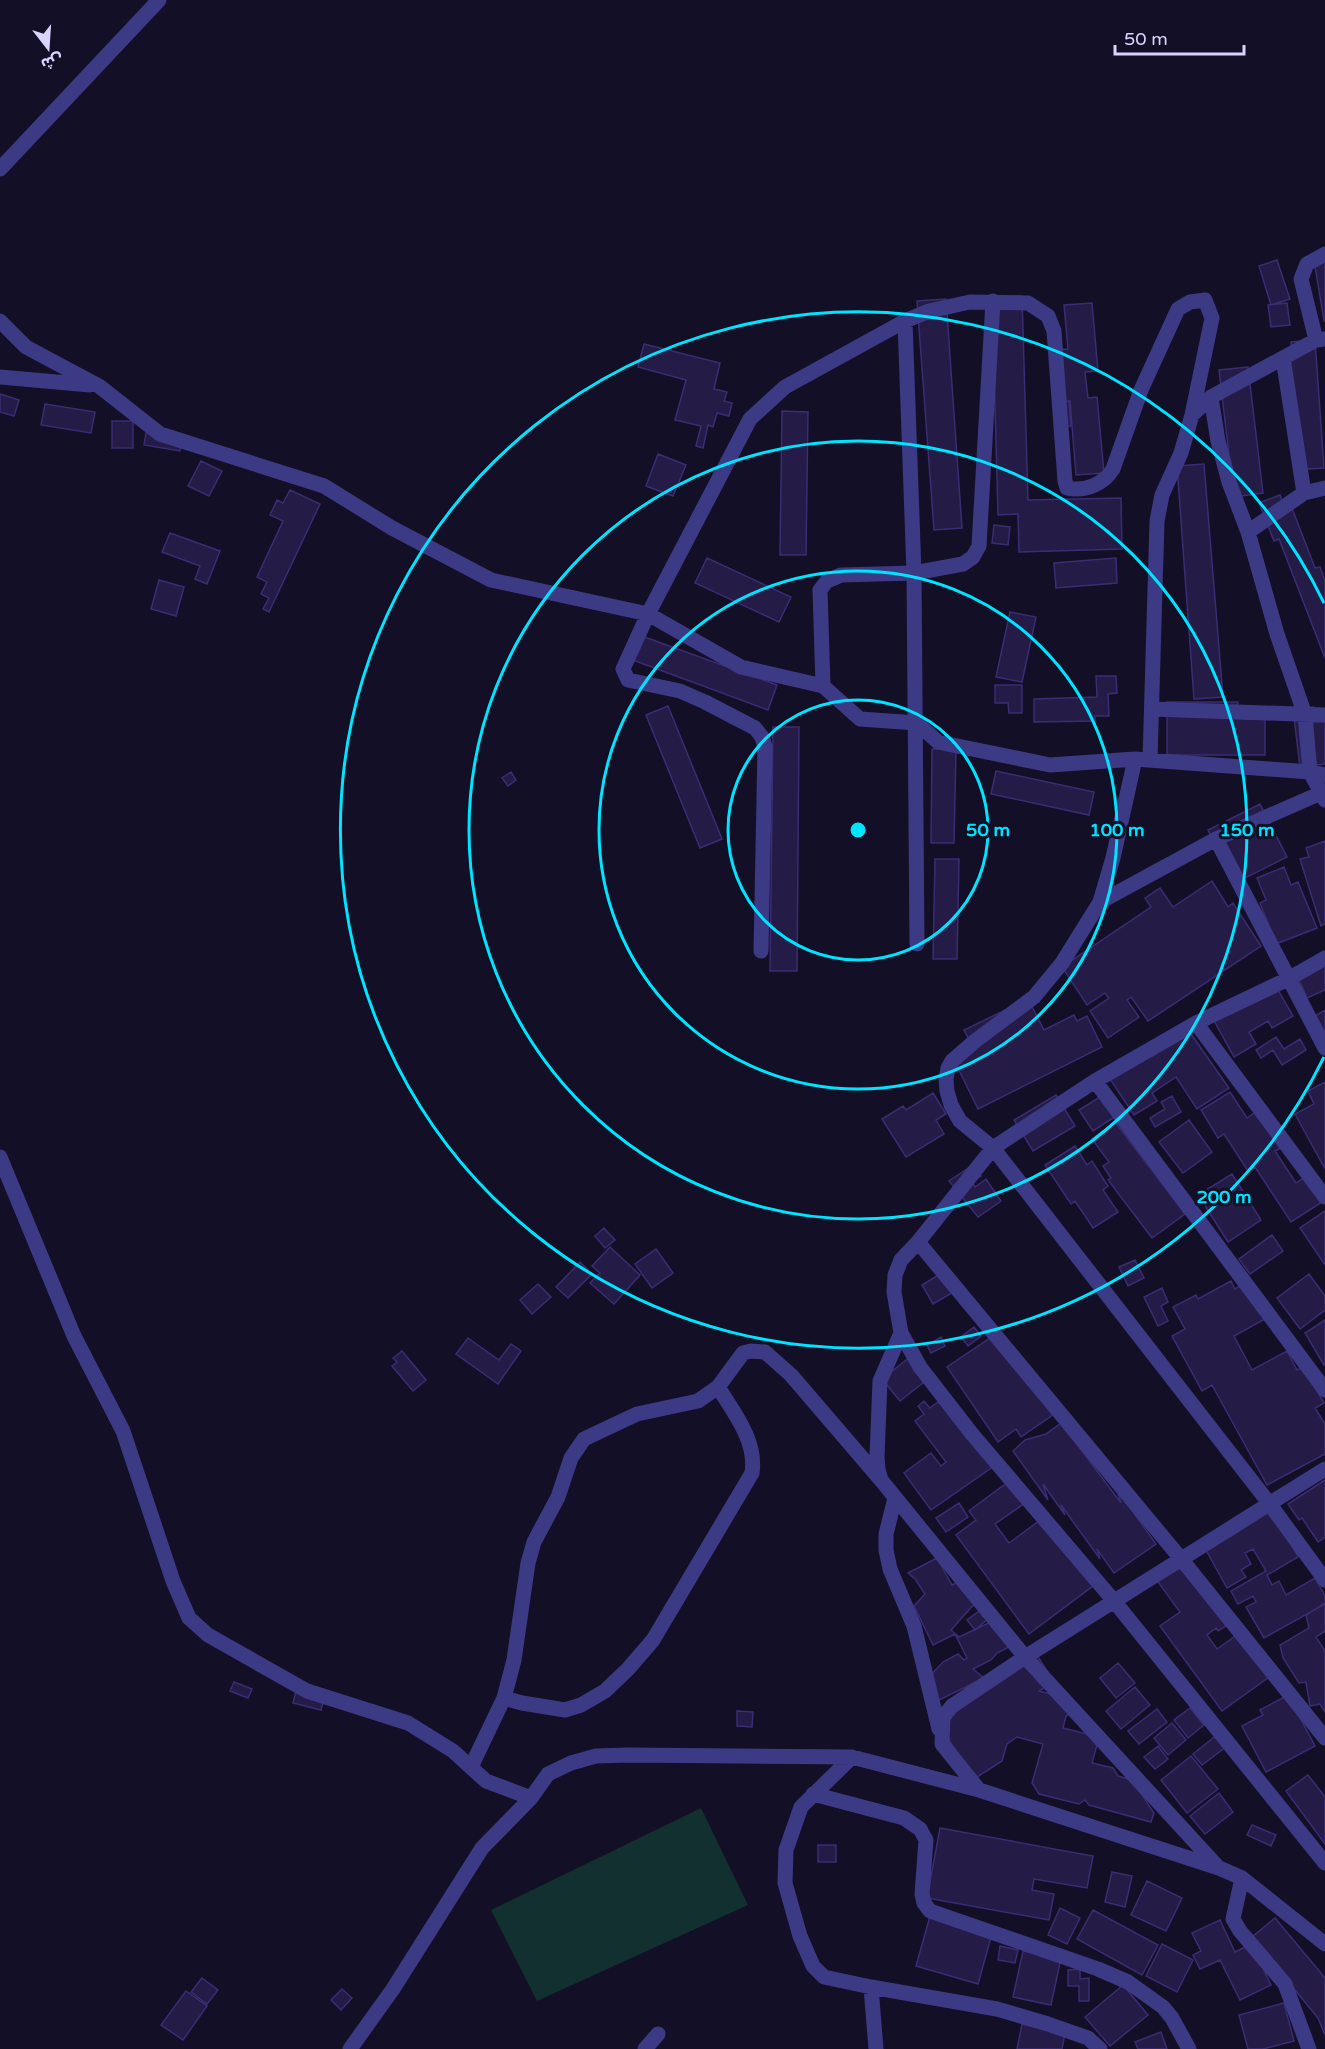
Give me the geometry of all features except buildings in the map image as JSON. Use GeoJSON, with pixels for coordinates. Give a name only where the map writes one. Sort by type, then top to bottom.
{"type":"FeatureCollection","features":[{"type":"Feature","properties":{"kind":"street"},"geometry":{"type":"LineString","coordinates":[[0,169],[159,0]]}},
{"type":"Feature","properties":{"kind":"street"},"geometry":{"type":"LineString","coordinates":[[1192,415],[1211,397],[1320,340],[1301,279],[1307,264],[1325,254]]}},
{"type":"Feature","properties":{"kind":"street"},"geometry":{"type":"LineString","coordinates":[[761,951],[765,747],[762,737],[755,728],[680,691],[628,680],[623,669],[648,614],[750,419],[785,387],[905,321],[929,311],[970,302],[1028,303],[1048,316],[1054,331],[1067,488],[1094,486],[1106,480],[1113,469],[1141,390],[1178,309],[1190,302],[1205,300],[1212,318],[1192,415],[1180,453],[1162,495],[1157,521],[1152,709],[1143,759],[1100,902],[1062,963],[1034,997],[952,1061],[946,1079],[947,1091],[960,1122],[993,1148],[1269,1503],[1325,1580]]}},
{"type":"Feature","properties":{"kind":"street"},"geometry":{"type":"LineString","coordinates":[[823,686],[820,590],[827,581],[841,575],[914,573],[963,564],[973,557],[979,546],[993,301]]}},
{"type":"Feature","properties":{"kind":"street"},"geometry":{"type":"LineString","coordinates":[[0,321],[26,347],[99,386],[160,434],[324,486],[392,528],[491,580],[648,614],[741,667],[823,686],[860,719],[916,723],[938,742],[1050,765],[1143,759],[1317,773]]}},
{"type":"Feature","properties":{"kind":"street"},"geometry":{"type":"LineString","coordinates":[[905,321],[914,573],[917,944]]}},
{"type":"Feature","properties":{"kind":"street"},"geometry":{"type":"LineString","coordinates":[[1283,358],[1304,493]]}},
{"type":"Feature","properties":{"kind":"street"},"geometry":{"type":"LineString","coordinates":[[0,377],[99,386]]}},
{"type":"Feature","properties":{"kind":"street"},"geometry":{"type":"LineString","coordinates":[[1100,902],[1216,840],[1323,797],[1305,715],[1277,634],[1248,532],[1228,482],[1211,397]]}},
{"type":"Feature","properties":{"kind":"street"},"geometry":{"type":"LineString","coordinates":[[1248,532],[1304,493],[1325,488]]}},
{"type":"Feature","properties":{"kind":"street"},"geometry":{"type":"LineString","coordinates":[[1152,709],[1325,715]]}},
{"type":"Feature","properties":{"kind":"street"},"geometry":{"type":"LineString","coordinates":[[1216,840],[1325,1048]]}},
{"type":"Feature","properties":{"kind":"street"},"geometry":{"type":"LineString","coordinates":[[1325,958],[1290,978],[1196,1023],[1095,1081],[993,1148],[901,1260],[895,1275],[894,1292],[901,1333],[920,1366],[972,1434],[1114,1601],[1325,1863]]}},
{"type":"Feature","properties":{"kind":"street"},"geometry":{"type":"LineString","coordinates":[[1196,1023],[1325,1197]]}},
{"type":"Feature","properties":{"kind":"street"},"geometry":{"type":"LineString","coordinates":[[1095,1081],[1325,1390]]}},
{"type":"Feature","properties":{"kind":"street"},"geometry":{"type":"LineString","coordinates":[[0,1157],[74,1336],[123,1431],[173,1581],[189,1618],[208,1635],[307,1691],[408,1723],[453,1751],[486,1781],[531,1798]]}},
{"type":"Feature","properties":{"kind":"street"},"geometry":{"type":"LineString","coordinates":[[918,1242],[1182,1560],[1325,1738]]}},
{"type":"Feature","properties":{"kind":"street"},"geometry":{"type":"LineString","coordinates":[[881,1480],[877,1457],[880,1381],[901,1333]]}},
{"type":"Feature","properties":{"kind":"street"},"geometry":{"type":"LineString","coordinates":[[471,1767],[504,1698],[514,1660],[528,1563],[534,1542],[558,1497],[571,1458],[578,1445],[595,1432],[637,1414],[699,1401],[718,1387],[743,1353],[765,1352],[791,1376],[881,1480],[1025,1657],[1219,1868]]}},
{"type":"Feature","properties":{"kind":"street"},"geometry":{"type":"LineString","coordinates":[[504,1698],[565,1710],[581,1706],[605,1691],[653,1640],[752,1473],[754,1462],[746,1436],[718,1387]]}},
{"type":"Feature","properties":{"kind":"street"},"geometry":{"type":"LineString","coordinates":[[942,1744],[943,1717],[952,1706],[1025,1657],[1325,1468]]}},
{"type":"Feature","properties":{"kind":"street"},"geometry":{"type":"LineString","coordinates":[[896,1498],[886,1534],[886,1550],[890,1569],[914,1626],[942,1744],[980,1790]]}},
{"type":"Feature","properties":{"kind":"street"},"geometry":{"type":"LineString","coordinates":[[350,2049],[393,1989],[482,1848],[531,1798],[548,1774],[571,1762],[596,1756],[852,1757],[980,1790],[1219,1868],[1242,1878],[1323,1937]]}},
{"type":"Feature","properties":{"kind":"street"},"geometry":{"type":"LineString","coordinates":[[852,1757],[801,1807],[786,1850],[785,1883],[806,1952],[813,1966],[824,1977],[997,2008],[1088,2038],[1100,2049]]}},
{"type":"Feature","properties":{"kind":"street"},"geometry":{"type":"LineString","coordinates":[[813,1794],[904,1818],[920,1829],[926,1840],[922,1894],[924,1903],[930,1911],[1098,1969],[1128,1982],[1163,2007],[1172,2018],[1189,2049]]}},
{"type":"Feature","properties":{"kind":"street"},"geometry":{"type":"LineString","coordinates":[[1242,1878],[1233,1919],[1240,1931],[1285,1984],[1309,2049]]}},
{"type":"Feature","properties":{"kind":"street"},"geometry":{"type":"LineString","coordinates":[[871,1987],[876,2049]]}},
{"type":"Feature","properties":{"kind":"street"},"geometry":{"type":"LineString","coordinates":[[645,2049],[658,2034]]}},
{"type":"Feature","properties":{"kind":"green space"},"geometry":{"type":"Polygon","coordinates":[[[701,1808],[748,1905],[537,2001],[491,1910],[701,1808]]]}}]}
